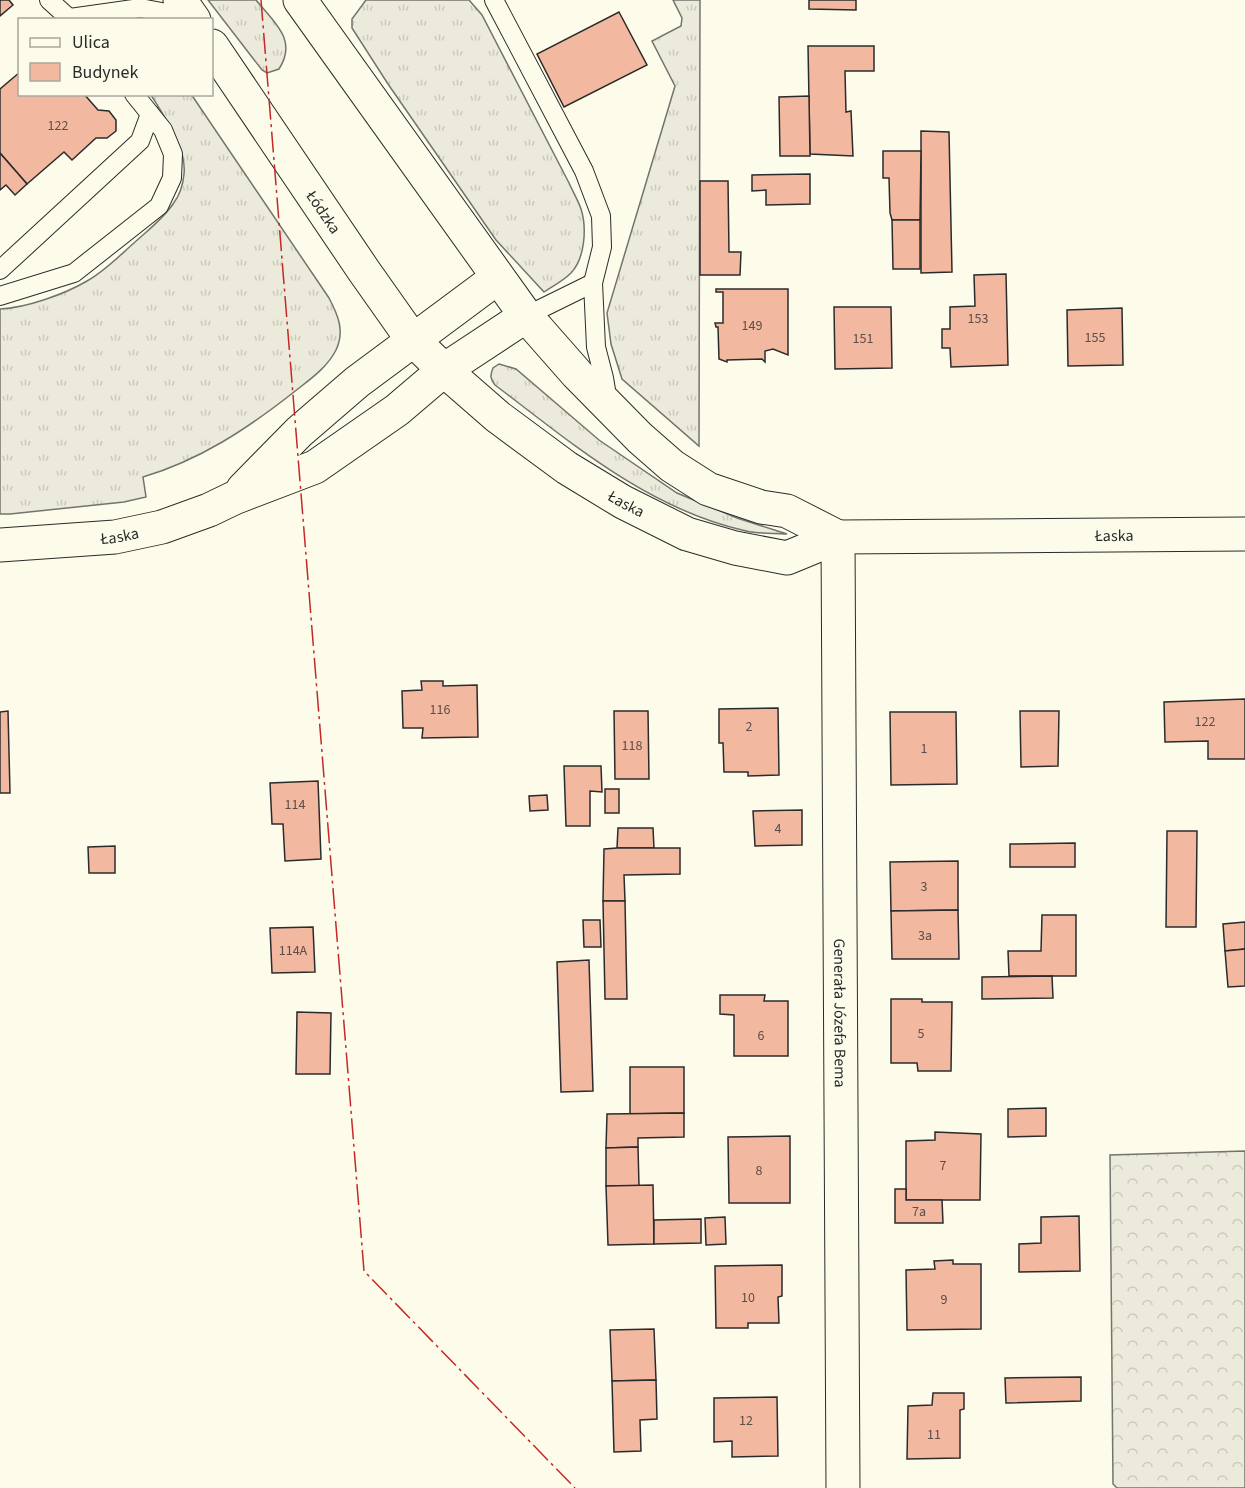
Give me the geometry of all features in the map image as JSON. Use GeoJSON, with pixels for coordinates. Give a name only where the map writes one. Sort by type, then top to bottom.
{"type":"FeatureCollection","features":[{"type":"Feature","properties":{"kind":"main road"},"geometry":{"type":"LineString","coordinates":[[300,0],[497,278]]}},
{"type":"Feature","properties":{"kind":"main road","name":"Łódzka"},"geometry":{"type":"LineString","coordinates":[[213,47],[412,339],[444,370]]}},
{"type":"Feature","properties":{"kind":"main road","name":"Łaska"},"geometry":{"type":"LineString","coordinates":[[234,498],[299,432],[357,382],[497,278],[526,316],[577,374],[640,438],[672,466],[708,489],[761,507],[788,511],[838,537]]}},
{"type":"Feature","properties":{"kind":"main road","name":"Łaska"},"geometry":{"type":"LineString","coordinates":[[0,545],[115,537],[162,527],[315,467],[397,410],[444,370],[526,316]]}},
{"type":"Feature","properties":{"kind":"main road","name":"Łaska"},"geometry":{"type":"LineString","coordinates":[[444,370],[498,417],[567,468],[623,502],[687,534],[735,548],[787,558],[838,537],[1245,534]]}},
{"type":"Feature","properties":{"kind":"main road","name":"Generała Józefa Bema"},"geometry":{"type":"LineString","coordinates":[[838,537],[843,1488]]}},
{"type":"Feature","properties":{"kind":"lane"},"geometry":{"type":"LineString","coordinates":[[49,0],[70,18]]}},
{"type":"Feature","properties":{"kind":"lane"},"geometry":{"type":"LineString","coordinates":[[494,0],[584,171],[601,216],[602,247],[593,283],[596,347],[608,405]]}},
{"type":"Feature","properties":{"kind":"lane"},"geometry":{"type":"LineString","coordinates":[[77,18],[140,8],[189,13]]}},
{"type":"Feature","properties":{"kind":"lane"},"geometry":{"type":"LineString","coordinates":[[0,296],[74,273],[159,206],[172,178],[172,154],[163,130],[136,96]]}},
{"type":"Feature","properties":{"kind":"lane"},"geometry":{"type":"LineString","coordinates":[[0,270],[140,141],[150,114]]}},
{"type":"Feature","properties":{"kind":"lane"},"geometry":{"type":"LineString","coordinates":[[526,316],[593,283]]}},
{"type":"Feature","properties":{"kind":"green space"},"geometry":{"type":"Polygon","coordinates":[[[208,0],[256,0],[276,24],[285,40],[284,59],[279,69],[267,73],[262,70],[208,0]]]}},
{"type":"Feature","properties":{"kind":"green space"},"geometry":{"type":"Polygon","coordinates":[[[366,0],[469,0],[482,15],[581,209],[584,225],[582,251],[576,267],[561,281],[544,292],[496,240],[352,28],[352,19],[366,0]]]}},
{"type":"Feature","properties":{"kind":"green space"},"geometry":{"type":"Polygon","coordinates":[[[673,0],[700,0],[699,446],[622,379],[611,344],[607,313],[675,86],[652,41],[681,26],[682,18],[673,0]]]}},
{"type":"Feature","properties":{"kind":"green space"},"geometry":{"type":"Polygon","coordinates":[[[152,96],[192,96],[329,298],[339,323],[339,343],[328,362],[312,378],[241,431],[184,462],[143,477],[146,497],[124,502],[0,514],[0,309],[45,300],[87,281],[112,263],[165,215],[181,190],[184,164],[174,133],[152,96]]]}},
{"type":"Feature","properties":{"kind":"green space"},"geometry":{"type":"Polygon","coordinates":[[[499,364],[516,369],[599,440],[677,493],[737,518],[787,534],[751,532],[710,521],[644,491],[553,430],[495,385],[491,379],[491,373],[493,368],[499,364]]]}},
{"type":"Feature","properties":{"kind":"green space"},"geometry":{"type":"Polygon","coordinates":[[[1245,1151],[1245,1488],[1117,1488],[1113,1484],[1110,1155],[1245,1151]]]}},
{"type":"Feature","properties":{"kind":"building"},"geometry":{"type":"Polygon","coordinates":[[[0,0],[9,0],[13,5],[0,16],[0,0]]]}},
{"type":"Feature","properties":{"kind":"building"},"geometry":{"type":"Polygon","coordinates":[[[809,0],[856,0],[856,10],[809,9],[809,0]]]}},
{"type":"Feature","properties":{"kind":"building"},"geometry":{"type":"Polygon","coordinates":[[[619,12],[647,65],[564,107],[537,54],[619,12]]]}},
{"type":"Feature","properties":{"kind":"building"},"geometry":{"type":"Polygon","coordinates":[[[808,46],[874,46],[874,71],[845,71],[846,112],[851,111],[853,156],[810,154],[808,46]]]}},
{"type":"Feature","properties":{"kind":"building"},"geometry":{"type":"Polygon","coordinates":[[[18,74],[18,96],[86,96],[98,110],[109,111],[116,120],[116,131],[107,138],[96,138],[72,160],[64,152],[27,184],[0,153],[0,89],[18,74]]]}},
{"type":"Feature","properties":{"kind":"building"},"geometry":{"type":"Polygon","coordinates":[[[809,96],[810,156],[780,156],[779,97],[809,96]]]}},
{"type":"Feature","properties":{"kind":"building"},"geometry":{"type":"Polygon","coordinates":[[[921,131],[949,132],[952,272],[921,273],[921,131]]]}},
{"type":"Feature","properties":{"kind":"building"},"geometry":{"type":"Polygon","coordinates":[[[883,151],[921,151],[920,220],[892,220],[889,178],[883,178],[883,151]]]}},
{"type":"Feature","properties":{"kind":"building"},"geometry":{"type":"Polygon","coordinates":[[[0,153],[27,184],[15,195],[6,185],[0,190],[0,153]]]}},
{"type":"Feature","properties":{"kind":"building"},"geometry":{"type":"Polygon","coordinates":[[[810,174],[810,204],[766,205],[766,190],[752,191],[752,175],[810,174]]]}},
{"type":"Feature","properties":{"kind":"building"},"geometry":{"type":"Polygon","coordinates":[[[700,181],[728,181],[729,252],[741,252],[740,275],[700,275],[700,181]]]}},
{"type":"Feature","properties":{"kind":"building"},"geometry":{"type":"Polygon","coordinates":[[[892,220],[920,220],[920,269],[893,269],[892,220]]]}},
{"type":"Feature","properties":{"kind":"building"},"geometry":{"type":"Polygon","coordinates":[[[1006,274],[1008,365],[951,367],[950,348],[942,348],[942,329],[950,329],[950,307],[975,306],[974,275],[1006,274]]]}},
{"type":"Feature","properties":{"kind":"building"},"geometry":{"type":"Polygon","coordinates":[[[716,289],[788,289],[788,355],[773,349],[765,351],[765,362],[762,359],[727,360],[727,362],[719,359],[718,327],[715,323],[723,323],[723,292],[716,292],[716,289]]]}},
{"type":"Feature","properties":{"kind":"building"},"geometry":{"type":"Polygon","coordinates":[[[834,307],[891,307],[892,368],[835,369],[834,307]]]}},
{"type":"Feature","properties":{"kind":"building"},"geometry":{"type":"Polygon","coordinates":[[[1122,308],[1123,365],[1068,366],[1067,310],[1122,308]]]}},
{"type":"Feature","properties":{"kind":"building"},"geometry":{"type":"Polygon","coordinates":[[[421,681],[443,681],[443,686],[477,685],[478,737],[422,738],[423,728],[403,728],[402,691],[422,690],[421,681]]]}},
{"type":"Feature","properties":{"kind":"building"},"geometry":{"type":"Polygon","coordinates":[[[1245,699],[1245,759],[1208,759],[1208,741],[1165,742],[1164,702],[1245,699]]]}},
{"type":"Feature","properties":{"kind":"building"},"geometry":{"type":"Polygon","coordinates":[[[778,708],[779,775],[748,776],[748,772],[724,772],[723,743],[719,743],[719,709],[778,708]]]}},
{"type":"Feature","properties":{"kind":"building"},"geometry":{"type":"Polygon","coordinates":[[[8,711],[10,793],[0,793],[0,712],[8,711]]]}},
{"type":"Feature","properties":{"kind":"building"},"geometry":{"type":"Polygon","coordinates":[[[614,711],[648,711],[649,779],[615,779],[614,711]]]}},
{"type":"Feature","properties":{"kind":"building"},"geometry":{"type":"Polygon","coordinates":[[[1020,711],[1059,711],[1058,766],[1021,767],[1020,711]]]}},
{"type":"Feature","properties":{"kind":"building"},"geometry":{"type":"Polygon","coordinates":[[[890,712],[956,712],[957,784],[891,785],[890,712]]]}},
{"type":"Feature","properties":{"kind":"building"},"geometry":{"type":"Polygon","coordinates":[[[564,766],[601,766],[602,792],[590,791],[590,826],[566,826],[564,766]]]}},
{"type":"Feature","properties":{"kind":"building"},"geometry":{"type":"Polygon","coordinates":[[[318,781],[321,859],[285,861],[283,824],[272,824],[270,783],[318,781]]]}},
{"type":"Feature","properties":{"kind":"building"},"geometry":{"type":"Polygon","coordinates":[[[605,789],[619,789],[619,813],[605,813],[605,789]]]}},
{"type":"Feature","properties":{"kind":"building"},"geometry":{"type":"Polygon","coordinates":[[[547,795],[548,810],[530,811],[529,796],[547,795]]]}},
{"type":"Feature","properties":{"kind":"building"},"geometry":{"type":"Polygon","coordinates":[[[802,810],[802,845],[755,846],[753,811],[802,810]]]}},
{"type":"Feature","properties":{"kind":"building"},"geometry":{"type":"Polygon","coordinates":[[[618,828],[653,828],[654,848],[617,848],[618,828]]]}},
{"type":"Feature","properties":{"kind":"building"},"geometry":{"type":"Polygon","coordinates":[[[1167,831],[1197,831],[1196,927],[1166,927],[1167,831]]]}},
{"type":"Feature","properties":{"kind":"building"},"geometry":{"type":"Polygon","coordinates":[[[1075,843],[1075,867],[1010,867],[1010,844],[1075,843]]]}},
{"type":"Feature","properties":{"kind":"building"},"geometry":{"type":"Polygon","coordinates":[[[115,846],[115,873],[89,873],[88,847],[115,846]]]}},
{"type":"Feature","properties":{"kind":"building"},"geometry":{"type":"Polygon","coordinates":[[[680,848],[680,874],[624,875],[625,901],[603,901],[604,849],[680,848]]]}},
{"type":"Feature","properties":{"kind":"building"},"geometry":{"type":"Polygon","coordinates":[[[958,861],[958,910],[891,911],[890,862],[958,861]]]}},
{"type":"Feature","properties":{"kind":"building"},"geometry":{"type":"Polygon","coordinates":[[[603,901],[625,901],[627,999],[605,999],[603,901]]]}},
{"type":"Feature","properties":{"kind":"building"},"geometry":{"type":"Polygon","coordinates":[[[958,910],[959,959],[892,959],[891,911],[958,910]]]}},
{"type":"Feature","properties":{"kind":"building"},"geometry":{"type":"Polygon","coordinates":[[[1042,915],[1076,915],[1076,976],[1009,976],[1008,951],[1041,951],[1042,915]]]}},
{"type":"Feature","properties":{"kind":"building"},"geometry":{"type":"Polygon","coordinates":[[[583,920],[600,920],[601,947],[584,947],[583,920]]]}},
{"type":"Feature","properties":{"kind":"building"},"geometry":{"type":"Polygon","coordinates":[[[1245,922],[1245,949],[1225,951],[1223,924],[1245,922]]]}},
{"type":"Feature","properties":{"kind":"building"},"geometry":{"type":"Polygon","coordinates":[[[313,927],[315,972],[272,973],[270,928],[313,927]]]}},
{"type":"Feature","properties":{"kind":"building"},"geometry":{"type":"Polygon","coordinates":[[[1245,949],[1245,986],[1228,987],[1225,951],[1245,949]]]}},
{"type":"Feature","properties":{"kind":"building"},"geometry":{"type":"Polygon","coordinates":[[[589,960],[593,1091],[561,1092],[557,962],[589,960]]]}},
{"type":"Feature","properties":{"kind":"building"},"geometry":{"type":"Polygon","coordinates":[[[1052,976],[1053,998],[982,999],[982,977],[1052,976]]]}},
{"type":"Feature","properties":{"kind":"building"},"geometry":{"type":"Polygon","coordinates":[[[720,995],[765,995],[764,1001],[788,1001],[788,1056],[734,1056],[734,1015],[720,1014],[720,995]]]}},
{"type":"Feature","properties":{"kind":"building"},"geometry":{"type":"Polygon","coordinates":[[[891,999],[952,1002],[951,1071],[918,1071],[917,1063],[891,1063],[891,999]]]}},
{"type":"Feature","properties":{"kind":"building"},"geometry":{"type":"Polygon","coordinates":[[[297,1012],[331,1013],[330,1074],[296,1074],[297,1012]]]}},
{"type":"Feature","properties":{"kind":"building"},"geometry":{"type":"Polygon","coordinates":[[[630,1067],[684,1067],[684,1113],[630,1114],[630,1067]]]}},
{"type":"Feature","properties":{"kind":"building"},"geometry":{"type":"Polygon","coordinates":[[[1046,1108],[1046,1136],[1008,1137],[1008,1109],[1046,1108]]]}},
{"type":"Feature","properties":{"kind":"building"},"geometry":{"type":"Polygon","coordinates":[[[684,1113],[684,1137],[638,1138],[638,1147],[606,1148],[607,1114],[684,1113]]]}},
{"type":"Feature","properties":{"kind":"building"},"geometry":{"type":"Polygon","coordinates":[[[935,1132],[981,1134],[980,1200],[906,1200],[906,1141],[935,1140],[935,1132]]]}},
{"type":"Feature","properties":{"kind":"building"},"geometry":{"type":"Polygon","coordinates":[[[790,1136],[790,1203],[729,1203],[728,1137],[790,1136]]]}},
{"type":"Feature","properties":{"kind":"building"},"geometry":{"type":"Polygon","coordinates":[[[638,1147],[639,1186],[606,1186],[606,1148],[638,1147]]]}},
{"type":"Feature","properties":{"kind":"building"},"geometry":{"type":"Polygon","coordinates":[[[653,1185],[654,1244],[608,1245],[606,1186],[653,1185]]]}},
{"type":"Feature","properties":{"kind":"building"},"geometry":{"type":"Polygon","coordinates":[[[895,1189],[906,1189],[906,1200],[942,1200],[943,1223],[895,1223],[895,1189]]]}},
{"type":"Feature","properties":{"kind":"building"},"geometry":{"type":"Polygon","coordinates":[[[1079,1216],[1080,1271],[1019,1272],[1019,1244],[1041,1243],[1041,1217],[1079,1216]]]}},
{"type":"Feature","properties":{"kind":"building"},"geometry":{"type":"Polygon","coordinates":[[[725,1217],[726,1244],[706,1245],[705,1218],[725,1217]]]}},
{"type":"Feature","properties":{"kind":"building"},"geometry":{"type":"Polygon","coordinates":[[[701,1219],[701,1243],[654,1244],[654,1220],[701,1219]]]}},
{"type":"Feature","properties":{"kind":"building"},"geometry":{"type":"Polygon","coordinates":[[[953,1260],[953,1264],[981,1264],[981,1329],[907,1330],[906,1270],[935,1269],[934,1261],[953,1260]]]}},
{"type":"Feature","properties":{"kind":"building"},"geometry":{"type":"Polygon","coordinates":[[[782,1265],[782,1296],[778,1297],[779,1323],[748,1323],[748,1328],[716,1328],[715,1266],[782,1265]]]}},
{"type":"Feature","properties":{"kind":"building"},"geometry":{"type":"Polygon","coordinates":[[[654,1329],[656,1380],[612,1381],[610,1330],[654,1329]]]}},
{"type":"Feature","properties":{"kind":"building"},"geometry":{"type":"Polygon","coordinates":[[[1081,1377],[1081,1401],[1006,1403],[1005,1378],[1081,1377]]]}},
{"type":"Feature","properties":{"kind":"building"},"geometry":{"type":"Polygon","coordinates":[[[656,1380],[657,1419],[640,1420],[641,1451],[614,1452],[612,1381],[656,1380]]]}},
{"type":"Feature","properties":{"kind":"building"},"geometry":{"type":"Polygon","coordinates":[[[933,1393],[964,1393],[964,1409],[960,1410],[960,1458],[907,1459],[908,1406],[932,1405],[933,1393]]]}},
{"type":"Feature","properties":{"kind":"building"},"geometry":{"type":"Polygon","coordinates":[[[777,1397],[778,1456],[732,1457],[732,1441],[714,1442],[714,1398],[777,1397]]]}},
{"type":"Feature","properties":{"kind":"power"},"geometry":{"type":"LineString","coordinates":[[261,0],[364,1271],[575,1488]]}}]}
